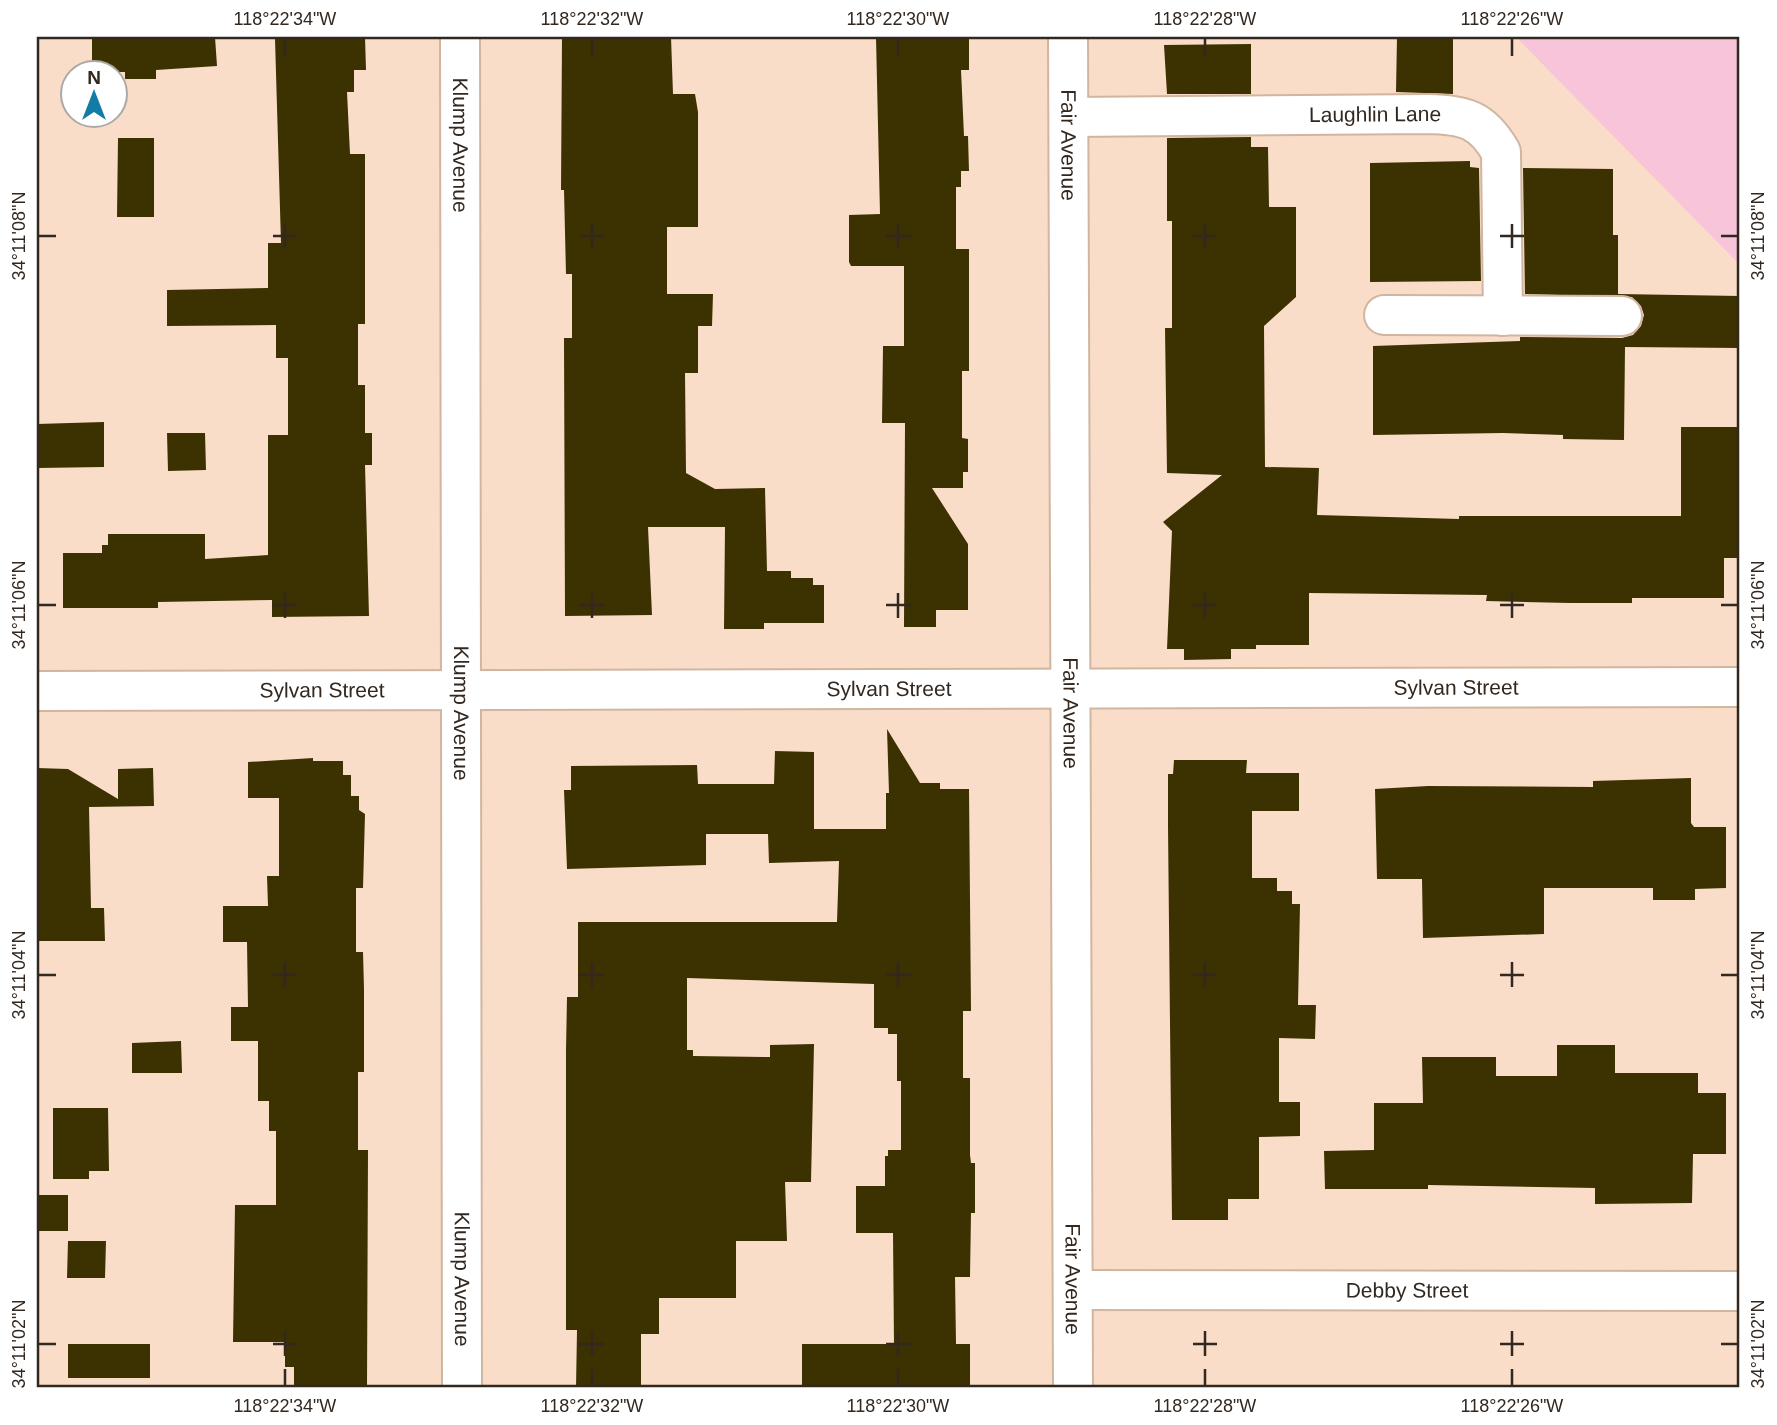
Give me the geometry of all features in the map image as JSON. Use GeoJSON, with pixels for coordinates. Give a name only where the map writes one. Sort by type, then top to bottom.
{"type":"FeatureCollection","features":[{"type":"Feature","properties":{"kind":"street","name":"Klump Avenue"},"geometry":{"type":"LineString","coordinates":[[460,37],[462,1388]]}},
{"type":"Feature","properties":{"kind":"street","name":"Fair Avenue"},"geometry":{"type":"LineString","coordinates":[[1068,37],[1073,1388]]}},
{"type":"Feature","properties":{"kind":"street","name":"Laughlin Lane"},"geometry":{"type":"LineString","coordinates":[[1069,117],[1429,114],[1472,120],[1490,132],[1501,152],[1503,316]]}},
{"type":"Feature","properties":{"kind":"street"},"geometry":{"type":"LineString","coordinates":[[1384,315],[1622,316]]}},
{"type":"Feature","properties":{"kind":"street","name":"Sylvan Street"},"geometry":{"type":"LineString","coordinates":[[37,691],[1740,687]]}},
{"type":"Feature","properties":{"kind":"street","name":"Debby Street"},"geometry":{"type":"LineString","coordinates":[[1073,1290],[1740,1291]]}},
{"type":"Feature","properties":{"kind":"shaded area"},"geometry":{"type":"Polygon","coordinates":[[[1516,37],[1740,37],[1740,265],[1516,37]]]}},
{"type":"Feature","properties":{"kind":"building"},"geometry":{"type":"Polygon","coordinates":[[[92,37],[215,37],[217,66],[156,70],[156,79],[130,79],[130,60],[92,60],[92,37]]]}},
{"type":"Feature","properties":{"kind":"building"},"geometry":{"type":"Polygon","coordinates":[[[365,37],[366,70],[354,70],[354,92],[347,92],[350,154],[365,154],[365,324],[358,324],[358,385],[365,385],[365,433],[372,433],[372,465],[365,465],[369,616],[272,617],[272,600],[158,602],[158,608],[63,608],[63,553],[102,553],[102,545],[108,545],[108,534],[205,534],[205,559],[268,555],[268,435],[288,435],[288,358],[276,358],[276,325],[167,326],[167,290],[268,288],[268,243],[281,243],[275,39],[365,37]]]}},
{"type":"Feature","properties":{"kind":"building"},"geometry":{"type":"Polygon","coordinates":[[[562,37],[671,37],[673,94],[695,94],[698,112],[698,227],[667,227],[667,294],[713,294],[712,326],[698,326],[698,373],[685,373],[686,473],[715,489],[765,488],[767,571],[791,571],[791,578],[813,578],[813,585],[824,585],[824,623],[764,623],[764,629],[724,629],[725,527],[648,527],[652,615],[565,616],[564,338],[572,338],[572,274],[566,274],[564,190],[561,190],[562,37]]]}},
{"type":"Feature","properties":{"kind":"building"},"geometry":{"type":"Polygon","coordinates":[[[876,37],[969,37],[969,70],[961,70],[964,136],[968,136],[969,171],[961,171],[961,187],[956,187],[956,249],[969,249],[969,371],[962,371],[962,438],[968,439],[968,472],[963,472],[963,488],[932,488],[968,544],[968,610],[936,610],[936,627],[904,627],[905,423],[882,423],[883,346],[904,346],[904,266],[851,266],[849,262],[849,215],[880,214],[876,37]]]}},
{"type":"Feature","properties":{"kind":"building"},"geometry":{"type":"Polygon","coordinates":[[[1397,37],[1453,37],[1453,94],[1396,92],[1397,37]]]}},
{"type":"Feature","properties":{"kind":"building"},"geometry":{"type":"Polygon","coordinates":[[[1251,44],[1251,94],[1167,94],[1164,45],[1251,44]]]}},
{"type":"Feature","properties":{"kind":"building"},"geometry":{"type":"Polygon","coordinates":[[[1251,137],[1251,147],[1268,147],[1269,207],[1296,207],[1296,297],[1264,326],[1265,467],[1319,468],[1317,515],[1459,519],[1459,516],[1681,516],[1681,427],[1740,427],[1739,558],[1724,558],[1724,598],[1632,598],[1632,603],[1570,603],[1486,601],[1487,595],[1309,593],[1309,645],[1256,645],[1256,649],[1231,649],[1231,659],[1184,660],[1184,649],[1167,649],[1172,531],[1163,522],[1222,475],[1167,473],[1165,328],[1172,328],[1172,221],[1167,221],[1167,138],[1251,137]]]}},
{"type":"Feature","properties":{"kind":"building"},"geometry":{"type":"Polygon","coordinates":[[[118,138],[154,138],[154,217],[117,217],[118,138]]]}},
{"type":"Feature","properties":{"kind":"building"},"geometry":{"type":"Polygon","coordinates":[[[1470,161],[1470,167],[1479,168],[1481,281],[1370,282],[1370,163],[1470,161]]]}},
{"type":"Feature","properties":{"kind":"building"},"geometry":{"type":"Polygon","coordinates":[[[1523,168],[1613,169],[1613,235],[1618,235],[1618,294],[1740,296],[1740,348],[1625,347],[1624,440],[1563,439],[1563,435],[1503,433],[1373,435],[1373,346],[1520,341],[1520,337],[1622,338],[1633,335],[1641,326],[1644,315],[1641,306],[1632,297],[1525,294],[1523,168]]]}},
{"type":"Feature","properties":{"kind":"building"},"geometry":{"type":"Polygon","coordinates":[[[104,422],[104,467],[37,468],[37,424],[104,422]]]}},
{"type":"Feature","properties":{"kind":"building"},"geometry":{"type":"Polygon","coordinates":[[[167,433],[205,433],[206,470],[168,471],[167,433]]]}},
{"type":"Feature","properties":{"kind":"building"},"geometry":{"type":"Polygon","coordinates":[[[887,729],[920,783],[940,783],[940,789],[969,789],[971,1011],[963,1011],[963,1078],[970,1078],[970,1155],[971,1163],[975,1163],[975,1213],[971,1213],[970,1277],[955,1277],[956,1344],[970,1344],[970,1388],[802,1388],[802,1344],[894,1344],[893,1233],[856,1233],[856,1186],[885,1186],[885,1156],[888,1156],[888,1150],[901,1150],[901,1081],[897,1081],[897,1034],[888,1034],[888,1028],[874,1028],[874,984],[687,978],[687,1050],[693,1050],[693,1056],[770,1057],[770,1045],[814,1044],[811,1182],[785,1182],[787,1241],[736,1241],[736,1298],[659,1298],[659,1334],[641,1334],[641,1388],[576,1388],[577,1330],[566,1330],[566,1050],[567,997],[578,997],[578,922],[837,922],[839,861],[769,863],[768,834],[706,834],[706,865],[567,869],[564,790],[571,790],[571,766],[697,765],[698,784],[774,784],[775,751],[814,752],[814,829],[886,829],[886,793],[889,793],[887,729]]]}},
{"type":"Feature","properties":{"kind":"building"},"geometry":{"type":"Polygon","coordinates":[[[313,758],[313,761],[343,761],[343,775],[351,775],[351,796],[359,796],[359,810],[365,814],[363,888],[356,888],[356,952],[363,952],[364,989],[364,1072],[358,1072],[358,1150],[368,1150],[367,1388],[294,1388],[294,1367],[285,1367],[285,1342],[233,1342],[235,1205],[276,1205],[276,1131],[269,1131],[269,1101],[258,1101],[258,1041],[231,1041],[231,1007],[248,1007],[247,942],[223,942],[223,906],[268,906],[267,876],[279,876],[279,798],[248,798],[248,762],[313,758]]]}},
{"type":"Feature","properties":{"kind":"building"},"geometry":{"type":"Polygon","coordinates":[[[1174,760],[1247,760],[1246,773],[1299,773],[1299,811],[1252,811],[1252,878],[1277,878],[1277,891],[1292,891],[1292,904],[1300,904],[1298,1005],[1316,1005],[1315,1039],[1279,1038],[1279,1102],[1300,1102],[1300,1136],[1259,1137],[1259,1199],[1228,1199],[1228,1220],[1172,1220],[1168,774],[1173,774],[1174,760]]]}},
{"type":"Feature","properties":{"kind":"building"},"geometry":{"type":"Polygon","coordinates":[[[37,768],[68,769],[118,799],[118,769],[153,768],[154,806],[89,807],[91,908],[104,908],[105,941],[37,941],[37,768]]]}},
{"type":"Feature","properties":{"kind":"building"},"geometry":{"type":"Polygon","coordinates":[[[1691,778],[1691,823],[1694,827],[1726,827],[1726,888],[1695,889],[1695,900],[1653,900],[1653,888],[1544,888],[1544,934],[1423,938],[1422,879],[1377,879],[1375,789],[1428,786],[1593,787],[1593,781],[1691,778]]]}},
{"type":"Feature","properties":{"kind":"building"},"geometry":{"type":"Polygon","coordinates":[[[181,1041],[182,1073],[132,1073],[132,1043],[181,1041]]]}},
{"type":"Feature","properties":{"kind":"building"},"geometry":{"type":"Polygon","coordinates":[[[1557,1045],[1615,1045],[1615,1073],[1698,1073],[1698,1093],[1726,1093],[1726,1154],[1693,1154],[1692,1203],[1595,1204],[1595,1188],[1428,1185],[1428,1189],[1325,1189],[1324,1151],[1374,1150],[1374,1103],[1423,1103],[1422,1057],[1496,1057],[1496,1076],[1557,1076],[1557,1045]]]}},
{"type":"Feature","properties":{"kind":"building"},"geometry":{"type":"Polygon","coordinates":[[[53,1108],[108,1108],[109,1171],[89,1171],[89,1179],[53,1179],[53,1108]]]}},
{"type":"Feature","properties":{"kind":"building"},"geometry":{"type":"Polygon","coordinates":[[[37,1195],[68,1195],[68,1231],[37,1231],[37,1195]]]}},
{"type":"Feature","properties":{"kind":"building"},"geometry":{"type":"Polygon","coordinates":[[[68,1241],[106,1241],[105,1278],[67,1278],[68,1241]]]}},
{"type":"Feature","properties":{"kind":"building"},"geometry":{"type":"Polygon","coordinates":[[[68,1344],[150,1344],[150,1378],[68,1378],[68,1344]]]}}]}
